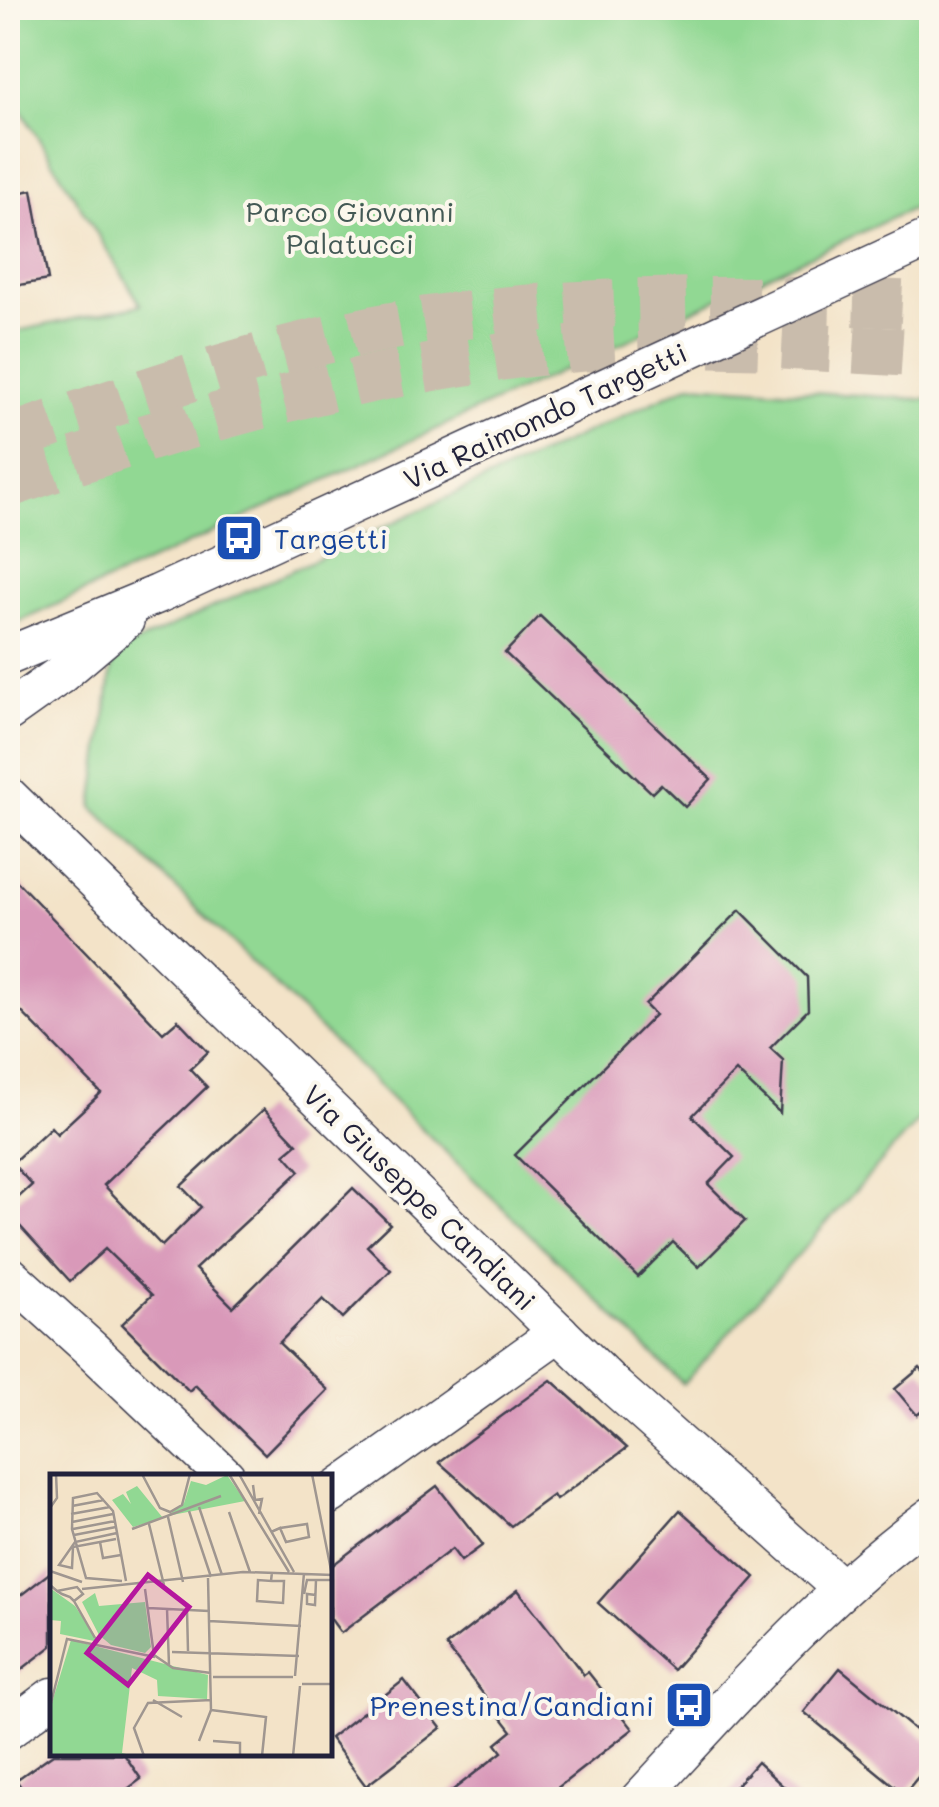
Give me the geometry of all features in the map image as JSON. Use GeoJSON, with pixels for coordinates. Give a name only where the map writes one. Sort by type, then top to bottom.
{"type":"FeatureCollection","features":[{"type":"Feature","properties":{"kind":"street","name":"Via Raimondo Targetti"},"geometry":{"type":"LineString","coordinates":[[12,654],[158,594],[932,237]]}},
{"type":"Feature","properties":{"kind":"street","name":"Via Raimondo Targetti"},"geometry":{"type":"LineString","coordinates":[[8,712],[158,594]]}},
{"type":"Feature","properties":{"kind":"street"},"geometry":{"type":"LineString","coordinates":[[12,654],[37,666],[48,683]]}},
{"type":"Feature","properties":{"kind":"street","name":"Via Giuseppe Candiani"},"geometry":{"type":"LineString","coordinates":[[8,796],[616,1388],[841,1588]]}},
{"type":"Feature","properties":{"kind":"street"},"geometry":{"type":"LineString","coordinates":[[8,1274],[223,1474]]}},
{"type":"Feature","properties":{"kind":"street"},"geometry":{"type":"LineString","coordinates":[[332,1494],[559,1332]]}},
{"type":"Feature","properties":{"kind":"street"},"geometry":{"type":"LineString","coordinates":[[640,1800],[841,1588],[932,1516]]}},
{"type":"Feature","properties":{"kind":"street"},"geometry":{"type":"LineString","coordinates":[[8,1730],[50,1698]]}},
{"type":"Feature","properties":{"kind":"green space","name":"Parco Giovanni Palatucci"},"geometry":{"type":"Polygon","coordinates":[[[8,8],[931,8],[931,200],[8,627],[8,333],[141,305],[8,89],[8,8]]]}},
{"type":"Feature","properties":{"kind":"green space"},"geometry":{"type":"Polygon","coordinates":[[[691,384],[931,400],[932,1037],[918,1045],[931,1057],[931,1106],[683,1384],[93,807],[114,653],[353,542],[362,533],[365,536],[691,384]]]}},
{"type":"Feature","properties":{"kind":"building"},"geometry":{"type":"Polygon","coordinates":[[[32,190],[48,280],[8,287],[8,195],[32,190]]]}},
{"type":"Feature","properties":{"kind":"building"},"geometry":{"type":"Polygon","coordinates":[[[540,616],[711,779],[685,807],[661,784],[652,793],[505,653],[540,616]]]}},
{"type":"Feature","properties":{"kind":"building"},"geometry":{"type":"Polygon","coordinates":[[[8,872],[163,1033],[178,1020],[208,1052],[190,1069],[207,1087],[104,1185],[162,1246],[201,1207],[181,1186],[264,1109],[297,1144],[285,1154],[300,1171],[195,1269],[233,1307],[353,1188],[390,1224],[367,1246],[391,1270],[343,1318],[323,1299],[279,1343],[328,1390],[265,1454],[195,1385],[189,1391],[122,1324],[152,1295],[105,1249],[70,1281],[8,1213],[8,1207],[32,1185],[12,1163],[51,1127],[57,1134],[101,1093],[8,998],[8,872]]]}},
{"type":"Feature","properties":{"kind":"building"},"geometry":{"type":"Polygon","coordinates":[[[740,910],[807,977],[808,1010],[770,1048],[783,1060],[780,1113],[736,1071],[692,1116],[734,1157],[708,1184],[745,1221],[699,1267],[673,1242],[638,1277],[515,1155],[655,1015],[645,1005],[740,910]]]}},
{"type":"Feature","properties":{"kind":"building"},"geometry":{"type":"Polygon","coordinates":[[[920,1368],[932,1382],[932,1403],[917,1415],[895,1389],[920,1368]]]}},
{"type":"Feature","properties":{"kind":"building"},"geometry":{"type":"Polygon","coordinates":[[[551,1380],[627,1448],[556,1500],[553,1495],[511,1526],[439,1462],[551,1380]]]}},
{"type":"Feature","properties":{"kind":"building"},"geometry":{"type":"Polygon","coordinates":[[[437,1486],[483,1545],[461,1561],[452,1549],[341,1633],[332,1621],[332,1565],[437,1486]]]}},
{"type":"Feature","properties":{"kind":"building"},"geometry":{"type":"Polygon","coordinates":[[[680,1510],[755,1577],[673,1670],[598,1603],[680,1510]]]}},
{"type":"Feature","properties":{"kind":"building"},"geometry":{"type":"Polygon","coordinates":[[[50,1573],[50,1648],[8,1680],[8,1605],[50,1573]]]}},
{"type":"Feature","properties":{"kind":"building"},"geometry":{"type":"Polygon","coordinates":[[[518,1590],[584,1675],[588,1672],[633,1729],[542,1800],[440,1800],[502,1752],[496,1744],[512,1731],[446,1646],[518,1590]]]}},
{"type":"Feature","properties":{"kind":"building"},"geometry":{"type":"Polygon","coordinates":[[[840,1668],[932,1744],[932,1760],[904,1794],[804,1712],[840,1668]]]}},
{"type":"Feature","properties":{"kind":"building"},"geometry":{"type":"Polygon","coordinates":[[[404,1680],[441,1728],[366,1786],[332,1736],[404,1680]]]}},
{"type":"Feature","properties":{"kind":"building"},"geometry":{"type":"Polygon","coordinates":[[[50,1756],[126,1757],[141,1779],[113,1800],[30,1800],[16,1780],[50,1756]]]}},
{"type":"Feature","properties":{"kind":"building"},"geometry":{"type":"Polygon","coordinates":[[[757,1762],[798,1800],[723,1800],[757,1762]]]}},
{"type":"Feature","properties":{"kind":"tunnel"},"geometry":{"type":"LineString","coordinates":[[8,439],[251,360],[334,338],[427,320],[522,309],[664,302],[822,301],[932,306]]}},
{"type":"Feature","properties":{"kind":"tunnel"},"geometry":{"type":"LineString","coordinates":[[8,484],[244,409],[405,372],[486,359],[568,349],[686,343],[932,354]]}},
{"type":"Feature","properties":{"kind":"place","name":"Targetti"},"geometry":{"type":"Point","coordinates":[239,538]}},
{"type":"Feature","properties":{"kind":"place","name":"Prenestina/Candiani"},"geometry":{"type":"Point","coordinates":[689,1705]}}]}
